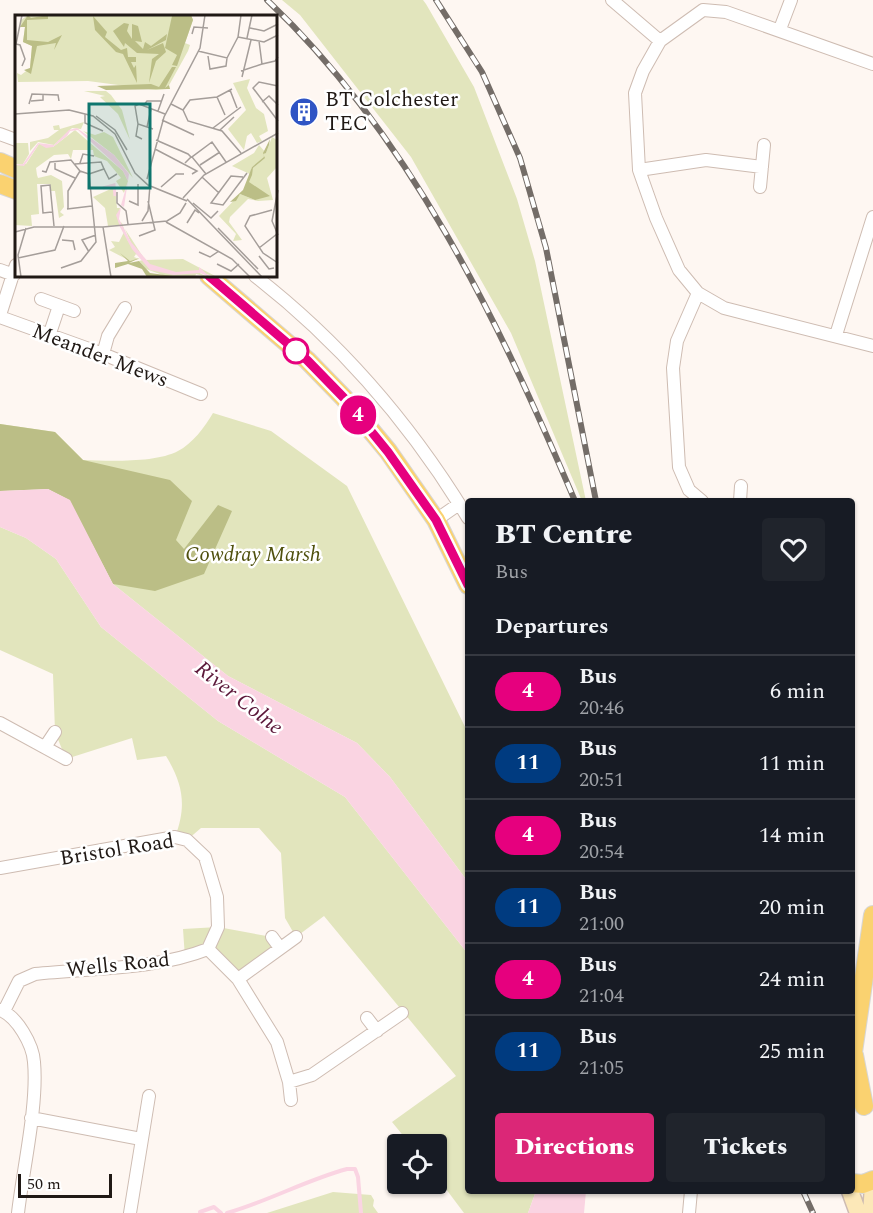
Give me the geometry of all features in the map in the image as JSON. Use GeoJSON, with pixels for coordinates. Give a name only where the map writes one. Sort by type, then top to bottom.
{"type":"FeatureCollection","features":[{"type":"Feature","properties":{"kind":"main road"},"geometry":{"type":"LineString","coordinates":[[0,162],[15,168]]}},
{"type":"Feature","properties":{"kind":"main road"},"geometry":{"type":"LineString","coordinates":[[0,184],[15,190]]}},
{"type":"Feature","properties":{"kind":"main road"},"geometry":{"type":"LineString","coordinates":[[211,278],[307,360],[344,398],[388,452],[436,520],[465,579]]}},
{"type":"Feature","properties":{"kind":"main road"},"geometry":{"type":"LineString","coordinates":[[855,1043],[873,915]]}},
{"type":"Feature","properties":{"kind":"main road"},"geometry":{"type":"LineString","coordinates":[[855,1067],[863,1107]]}},
{"type":"Feature","properties":{"kind":"main road"},"geometry":{"type":"LineString","coordinates":[[855,1183],[863,1184],[873,1180]]}},
{"type":"Feature","properties":{"kind":"street"},"geometry":{"type":"LineString","coordinates":[[612,0],[660,40]]}},
{"type":"Feature","properties":{"kind":"street"},"geometry":{"type":"LineString","coordinates":[[780,29],[791,0]]}},
{"type":"Feature","properties":{"kind":"street"},"geometry":{"type":"LineString","coordinates":[[873,64],[780,29],[726,12],[703,10],[660,40],[643,71],[635,93],[639,170],[656,218],[679,270],[698,293],[724,308],[873,346]]}},
{"type":"Feature","properties":{"kind":"street"},"geometry":{"type":"LineString","coordinates":[[0,134],[15,140]]}},
{"type":"Feature","properties":{"kind":"street"},"geometry":{"type":"LineString","coordinates":[[760,187],[764,145]]}},
{"type":"Feature","properties":{"kind":"street"},"geometry":{"type":"LineString","coordinates":[[639,170],[706,160],[762,166]]}},
{"type":"Feature","properties":{"kind":"street"},"geometry":{"type":"LineString","coordinates":[[836,335],[873,217]]}},
{"type":"Feature","properties":{"kind":"street"},"geometry":{"type":"LineString","coordinates":[[0,316],[15,273]]}},
{"type":"Feature","properties":{"kind":"street"},"geometry":{"type":"LineString","coordinates":[[257,278],[314,326],[369,382],[465,513]]}},
{"type":"Feature","properties":{"kind":"street"},"geometry":{"type":"LineString","coordinates":[[698,293],[677,341],[673,368],[679,467],[689,490],[698,498]]}},
{"type":"Feature","properties":{"kind":"street"},"geometry":{"type":"LineString","coordinates":[[41,299],[74,311]]}},
{"type":"Feature","properties":{"kind":"street"},"geometry":{"type":"LineString","coordinates":[[49,336],[59,306]]}},
{"type":"Feature","properties":{"kind":"street"},"geometry":{"type":"LineString","coordinates":[[103,354],[108,336],[125,308]]}},
{"type":"Feature","properties":{"kind":"street","name":"Meander Mews"},"geometry":{"type":"LineString","coordinates":[[0,316],[49,336],[103,354],[201,394]]}},
{"type":"Feature","properties":{"kind":"street"},"geometry":{"type":"LineString","coordinates":[[740,498],[741,486]]}},
{"type":"Feature","properties":{"kind":"street"},"geometry":{"type":"LineString","coordinates":[[436,520],[459,504]]}},
{"type":"Feature","properties":{"kind":"street"},"geometry":{"type":"LineString","coordinates":[[0,723],[66,759]]}},
{"type":"Feature","properties":{"kind":"street"},"geometry":{"type":"LineString","coordinates":[[45,747],[55,732]]}},
{"type":"Feature","properties":{"kind":"street","name":"Bristol Road"},"geometry":{"type":"LineString","coordinates":[[0,868],[166,838],[175,837],[187,840],[205,857],[217,897],[218,927],[208,949]]}},
{"type":"Feature","properties":{"kind":"street"},"geometry":{"type":"LineString","coordinates":[[272,937],[280,948]]}},
{"type":"Feature","properties":{"kind":"street"},"geometry":{"type":"LineString","coordinates":[[238,979],[296,937]]}},
{"type":"Feature","properties":{"kind":"street"},"geometry":{"type":"LineString","coordinates":[[208,949],[238,979],[276,1042],[289,1082],[291,1100]]}},
{"type":"Feature","properties":{"kind":"street","name":"Wells Road"},"geometry":{"type":"LineString","coordinates":[[2,1010],[19,981],[35,974],[163,962],[185,958],[208,949]]}},
{"type":"Feature","properties":{"kind":"street"},"geometry":{"type":"LineString","coordinates":[[2,1010],[24,1033],[34,1060],[31,1118],[18,1213]]}},
{"type":"Feature","properties":{"kind":"street"},"geometry":{"type":"LineString","coordinates":[[289,1082],[312,1075],[402,1013]]}},
{"type":"Feature","properties":{"kind":"street"},"geometry":{"type":"LineString","coordinates":[[367,1018],[377,1030]]}},
{"type":"Feature","properties":{"kind":"street"},"geometry":{"type":"LineString","coordinates":[[130,1213],[149,1096]]}},
{"type":"Feature","properties":{"kind":"street"},"geometry":{"type":"LineString","coordinates":[[31,1118],[141,1139]]}},
{"type":"Feature","properties":{"kind":"street"},"geometry":{"type":"LineString","coordinates":[[871,1213],[873,1186]]}},
{"type":"Feature","properties":{"kind":"street"},"geometry":{"type":"LineString","coordinates":[[689,1213],[691,1194]]}},
{"type":"Feature","properties":{"kind":"street"},"geometry":{"type":"LineString","coordinates":[[851,1194],[858,1213]]}},
{"type":"Feature","properties":{"kind":"green space"},"geometry":{"type":"Polygon","coordinates":[[[282,0],[423,0],[426,4],[474,87],[517,199],[535,261],[585,498],[581,498],[511,333],[411,157],[300,15],[282,0]]]}},
{"type":"Feature","properties":{"kind":"green space","name":"Cowdray Marsh"},"geometry":{"type":"Polygon","coordinates":[[[213,413],[271,431],[347,486],[465,727],[465,878],[390,777],[357,743],[228,676],[113,584],[69,500],[48,489],[0,491],[0,424],[55,432],[83,460],[105,461],[157,458],[169,455],[188,444],[213,413]]]}},
{"type":"Feature","properties":{"kind":"green space"},"geometry":{"type":"Polygon","coordinates":[[[0,424],[55,432],[83,460],[170,480],[192,501],[176,540],[184,549],[218,505],[232,511],[204,574],[155,591],[113,584],[69,500],[48,489],[0,491],[0,424]]]}},
{"type":"Feature","properties":{"kind":"green space"},"geometry":{"type":"Polygon","coordinates":[[[0,527],[26,538],[56,559],[101,627],[218,721],[345,797],[465,950],[465,1194],[535,1194],[528,1213],[464,1213],[447,1190],[447,1134],[402,1134],[392,1122],[456,1076],[324,916],[296,937],[285,918],[281,853],[259,828],[201,828],[187,840],[175,837],[182,805],[179,786],[172,766],[166,756],[137,760],[132,738],[66,759],[55,732],[53,674],[0,650],[0,527]]]}},
{"type":"Feature","properties":{"kind":"green space"},"geometry":{"type":"Polygon","coordinates":[[[218,927],[272,937],[280,948],[238,979],[208,949],[185,958],[183,929],[218,927]]]}},
{"type":"Feature","properties":{"kind":"green space"},"geometry":{"type":"Polygon","coordinates":[[[333,1192],[371,1195],[374,1200],[373,1206],[378,1213],[267,1213],[333,1192]]]}},
{"type":"Feature","properties":{"kind":"water","name":"River Colne"},"geometry":{"type":"Polygon","coordinates":[[[48,489],[70,500],[113,584],[228,676],[357,743],[390,777],[465,878],[465,950],[345,797],[218,721],[101,627],[56,559],[26,538],[0,527],[0,491],[48,489]]]}},
{"type":"Feature","properties":{"kind":"water"},"geometry":{"type":"Polygon","coordinates":[[[535,1194],[586,1194],[584,1213],[528,1213],[535,1194]]]}},
{"type":"Feature","properties":{"kind":"waterway"},"geometry":{"type":"LineString","coordinates":[[227,1213],[347,1169],[355,1169],[358,1177],[361,1213]]}},
{"type":"Feature","properties":{"kind":"waterway"},"geometry":{"type":"LineString","coordinates":[[200,1212],[214,1207],[221,1213]]}},
{"type":"Feature","properties":{"kind":"railway"},"geometry":{"type":"LineString","coordinates":[[267,0],[318,53],[365,110],[407,171],[446,234],[515,366],[574,498]]}},
{"type":"Feature","properties":{"kind":"railway"},"geometry":{"type":"LineString","coordinates":[[436,0],[482,72],[520,158],[546,248],[595,498]]}},
{"type":"Feature","properties":{"kind":"railway"},"geometry":{"type":"LineString","coordinates":[[804,1194],[813,1213]]}},
{"type":"Feature","properties":{"kind":"bus line","name":"4"},"geometry":{"type":"LineString","coordinates":[[211,278],[307,360],[344,398],[388,452],[436,520],[465,579]]}},
{"type":"Feature","properties":{"kind":"place","name":"BT Colchester TEC"},"geometry":{"type":"Point","coordinates":[304,112]}}]}
